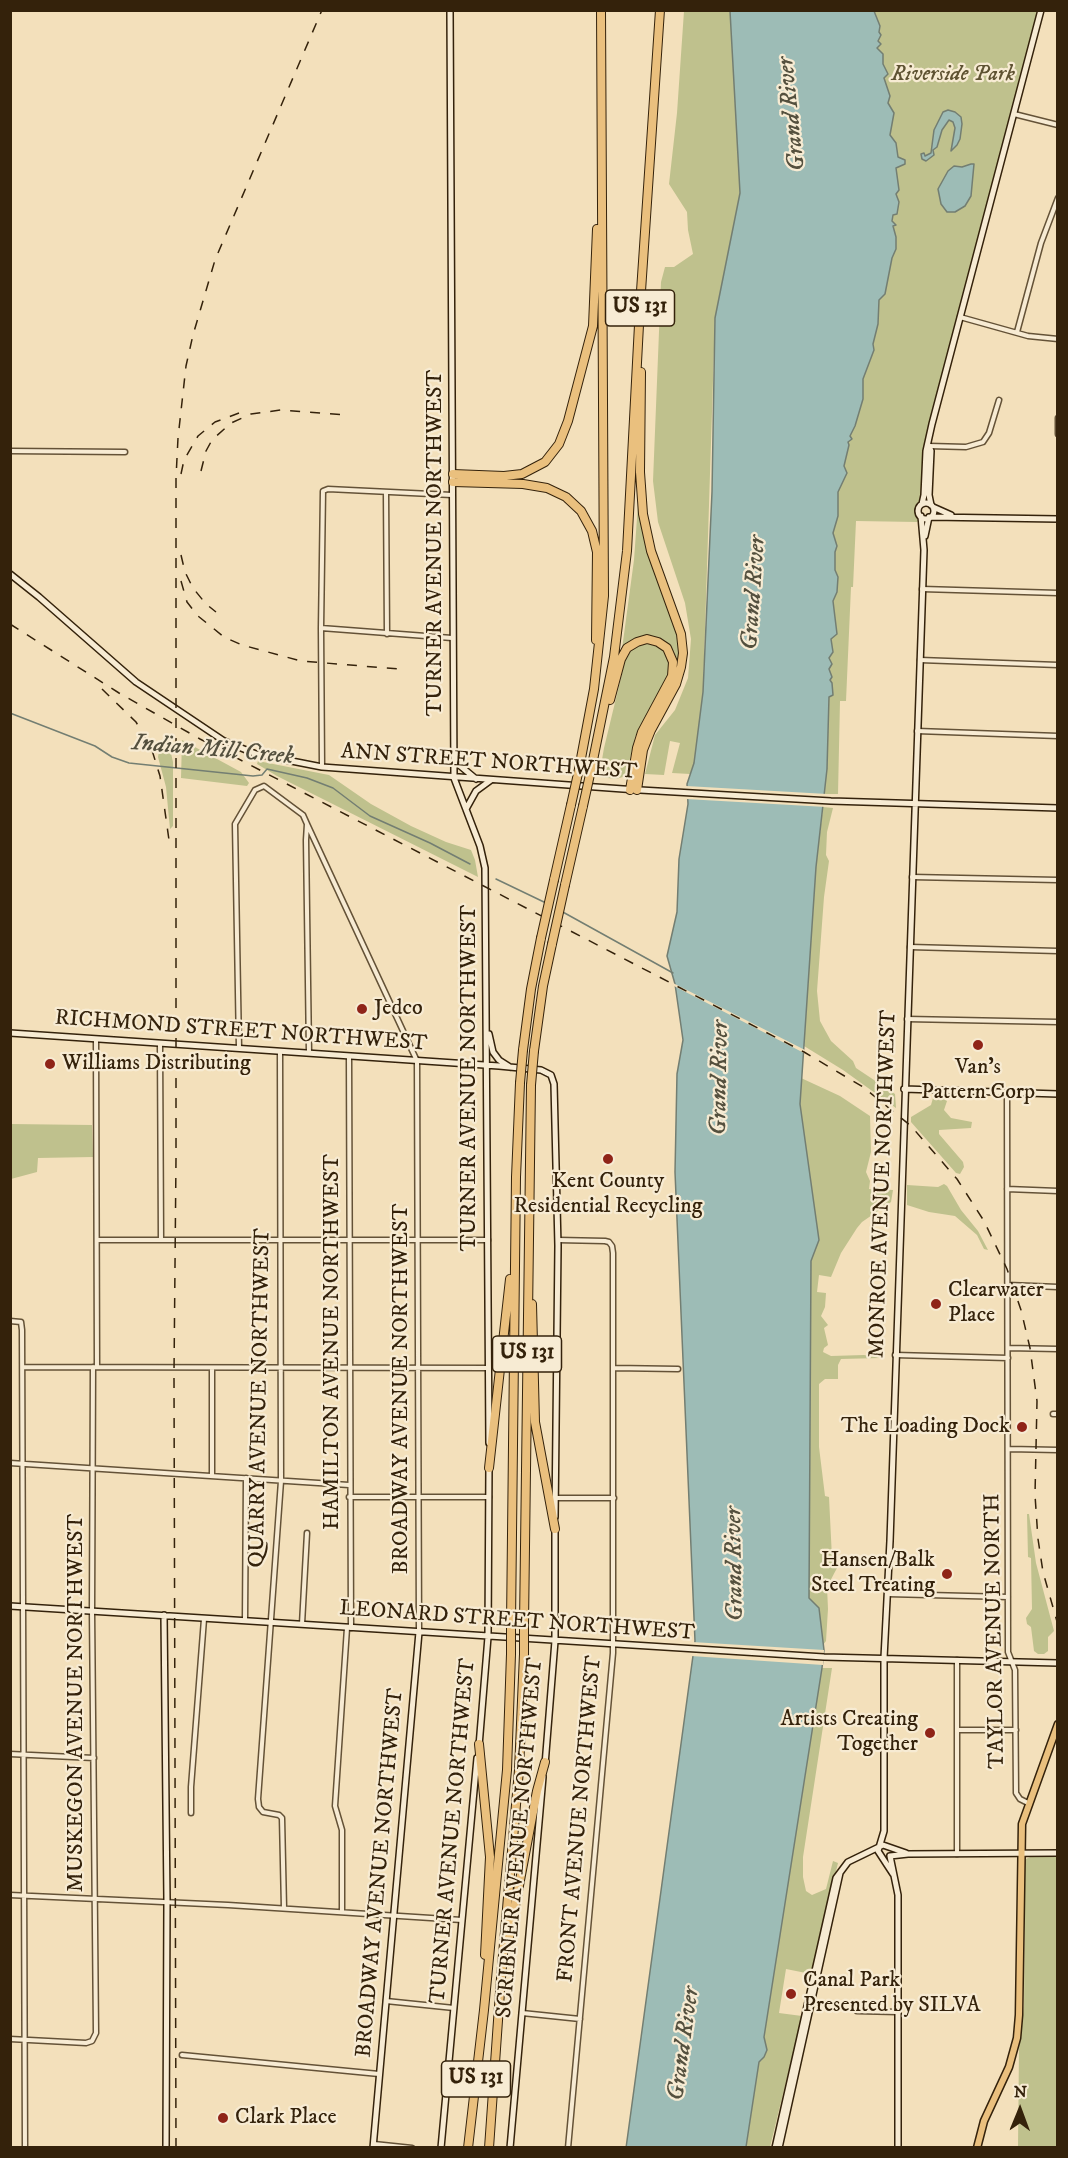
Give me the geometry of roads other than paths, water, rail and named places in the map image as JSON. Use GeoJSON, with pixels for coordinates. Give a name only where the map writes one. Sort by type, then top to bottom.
{"type":"FeatureCollection","features":[{"type":"Feature","properties":{"kind":"highway","name":"US 131"},"geometry":{"type":"LineString","coordinates":[[468,2148],[507,1770],[511,1654],[515,1229],[520,1083],[531,989],[579,769],[594,689],[602,628],[604,571],[601,10]]}},
{"type":"Feature","properties":{"kind":"highway","name":"US 131"},"geometry":{"type":"LineString","coordinates":[[489,2148],[519,1770],[524,1654],[531,1085],[543,986],[616,646],[626,562],[660,10]]}},
{"type":"Feature","properties":{"kind":"highway"},"geometry":{"type":"LineString","coordinates":[[453,478],[522,474],[545,462],[554,453],[564,435],[593,326],[602,147]]}},
{"type":"Feature","properties":{"kind":"highway"},"geometry":{"type":"LineString","coordinates":[[634,790],[643,750],[676,684],[683,653],[681,634],[651,551],[643,514],[640,472],[642,399],[639,333]]}},
{"type":"Feature","properties":{"kind":"highway"},"geometry":{"type":"LineString","coordinates":[[453,478],[547,488],[566,497],[581,511],[592,531],[597,552],[594,689]]}},
{"type":"Feature","properties":{"kind":"highway"},"geometry":{"type":"LineString","coordinates":[[598,736],[624,652],[640,640],[652,640],[663,644],[672,655],[674,668],[668,685],[642,732],[637,748],[634,790]]}},
{"type":"Feature","properties":{"kind":"highway"},"geometry":{"type":"LineString","coordinates":[[489,1468],[515,1229]]}},
{"type":"Feature","properties":{"kind":"highway"},"geometry":{"type":"LineString","coordinates":[[528,1275],[532,1308],[535,1422],[555,1529]]}},
{"type":"Feature","properties":{"kind":"highway"},"geometry":{"type":"LineString","coordinates":[[479,1744],[490,1857],[484,2010]]}},
{"type":"Feature","properties":{"kind":"highway"},"geometry":{"type":"LineString","coordinates":[[501,1978],[537,1791],[545,1762]]}},
{"type":"Feature","properties":{"kind":"main road","name":"TURNER AVENUE NORTHWEST"},"geometry":{"type":"LineString","coordinates":[[441,2148],[488,1636],[489,1497],[485,868],[480,846],[454,778],[450,10]]}},
{"type":"Feature","properties":{"kind":"main road"},"geometry":{"type":"LineString","coordinates":[[930,517],[933,513],[927,487],[926,451],[1041,10]]}},
{"type":"Feature","properties":{"kind":"main road"},"geometry":{"type":"LineString","coordinates":[[927,487],[918,510],[921,516],[1058,519]]}},
{"type":"Feature","properties":{"kind":"main road"},"geometry":{"type":"LineString","coordinates":[[922,504],[925,503],[941,512],[956,516]]}},
{"type":"Feature","properties":{"kind":"main road","name":"MONROE AVENUE NORTHWEST"},"geometry":{"type":"LineString","coordinates":[[880,1847],[884,1830],[884,1658],[924,541],[921,516]]}},
{"type":"Feature","properties":{"kind":"main road","name":"MONROE AVENUE NORTHWEST"},"geometry":{"type":"LineString","coordinates":[[924,541],[930,517]]}},
{"type":"Feature","properties":{"kind":"main road","name":"ANN STREET NORTHWEST"},"geometry":{"type":"LineString","coordinates":[[10,574],[136,682],[224,741],[247,752],[322,767],[454,778],[831,801],[1058,808]]}},
{"type":"Feature","properties":{"kind":"main road"},"geometry":{"type":"LineString","coordinates":[[454,756],[458,764],[476,779]]}},
{"type":"Feature","properties":{"kind":"main road"},"geometry":{"type":"LineString","coordinates":[[466,809],[476,791],[491,780]]}},
{"type":"Feature","properties":{"kind":"main road"},"geometry":{"type":"LineString","coordinates":[[486,1014],[493,1052],[511,1067]]}},
{"type":"Feature","properties":{"kind":"main road","name":"RICHMOND STREET NORTHWEST"},"geometry":{"type":"LineString","coordinates":[[10,1033],[541,1070]]}},
{"type":"Feature","properties":{"kind":"main road","name":"SCRIBNER AVENUE NORTHWEST"},"geometry":{"type":"LineString","coordinates":[[510,2148],[555,1641],[557,1240],[554,1084],[551,1075],[541,1070]]}},
{"type":"Feature","properties":{"kind":"main road"},"geometry":{"type":"LineString","coordinates":[[904,1089],[1058,1094]]}},
{"type":"Feature","properties":{"kind":"main road","name":"LEONARD STREET NORTHWEST"},"geometry":{"type":"LineString","coordinates":[[10,1606],[824,1657],[1058,1663]]}},
{"type":"Feature","properties":{"kind":"main road"},"geometry":{"type":"LineString","coordinates":[[164,1616],[167,1902],[166,2148]]}},
{"type":"Feature","properties":{"kind":"main road","name":"BROADWAY AVENUE NORTHWEST"},"geometry":{"type":"LineString","coordinates":[[374,2146],[419,1632]]}},
{"type":"Feature","properties":{"kind":"main road"},"geometry":{"type":"LineString","coordinates":[[977,2148],[986,2115],[1009,2067],[1018,2032],[1022,1824],[1058,1724]]}},
{"type":"Feature","properties":{"kind":"main road","name":"MONROE AVENUE NORTHWEST"},"geometry":{"type":"LineString","coordinates":[[884,1830],[892,1851],[890,1856],[898,1895],[898,2148]]}},
{"type":"Feature","properties":{"kind":"main road"},"geometry":{"type":"LineString","coordinates":[[777,2148],[836,1878],[849,1861],[886,1845],[908,1854]]}},
{"type":"Feature","properties":{"kind":"main road"},"geometry":{"type":"LineString","coordinates":[[880,1847],[878,1852],[893,1874]]}},
{"type":"Feature","properties":{"kind":"main road"},"geometry":{"type":"LineString","coordinates":[[863,1856],[886,1859],[890,1856],[908,1854],[1058,1853]]}},
{"type":"Feature","properties":{"kind":"street"},"geometry":{"type":"LineString","coordinates":[[1014,114],[1058,125]]}},
{"type":"Feature","properties":{"kind":"street"},"geometry":{"type":"LineString","coordinates":[[1017,332],[1041,243],[1058,198]]}},
{"type":"Feature","properties":{"kind":"street"},"geometry":{"type":"LineString","coordinates":[[960,317],[1028,336],[1058,339]]}},
{"type":"Feature","properties":{"kind":"street"},"geometry":{"type":"LineString","coordinates":[[929,446],[966,447],[983,442],[989,433],[999,400]]}},
{"type":"Feature","properties":{"kind":"street"},"geometry":{"type":"LineString","coordinates":[[1058,418],[1058,434]]}},
{"type":"Feature","properties":{"kind":"street"},"geometry":{"type":"LineString","coordinates":[[10,451],[125,452]]}},
{"type":"Feature","properties":{"kind":"street"},"geometry":{"type":"LineString","coordinates":[[322,767],[323,491],[328,489],[452,495]]}},
{"type":"Feature","properties":{"kind":"street"},"geometry":{"type":"LineString","coordinates":[[387,492],[387,634]]}},
{"type":"Feature","properties":{"kind":"street"},"geometry":{"type":"LineString","coordinates":[[922,589],[1058,593]]}},
{"type":"Feature","properties":{"kind":"street"},"geometry":{"type":"LineString","coordinates":[[321,628],[452,638]]}},
{"type":"Feature","properties":{"kind":"street"},"geometry":{"type":"LineString","coordinates":[[920,660],[1058,665]]}},
{"type":"Feature","properties":{"kind":"street"},"geometry":{"type":"LineString","coordinates":[[917,731],[1058,736]]}},
{"type":"Feature","properties":{"kind":"street","name":"BROADWAY AVENUE NORTHWEST"},"geometry":{"type":"LineString","coordinates":[[239,1049],[234,828],[238,815],[255,790],[264,786],[303,815],[417,1061],[419,1632]]}},
{"type":"Feature","properties":{"kind":"street"},"geometry":{"type":"LineString","coordinates":[[307,824],[309,1053]]}},
{"type":"Feature","properties":{"kind":"street"},"geometry":{"type":"LineString","coordinates":[[912,877],[1058,880]]}},
{"type":"Feature","properties":{"kind":"street"},"geometry":{"type":"LineString","coordinates":[[909,947],[1058,951]]}},
{"type":"Feature","properties":{"kind":"street"},"geometry":{"type":"LineString","coordinates":[[907,1019],[1058,1022]]}},
{"type":"Feature","properties":{"kind":"street","name":"MUSKEGON AVENUE NORTHWEST"},"geometry":{"type":"LineString","coordinates":[[24,2040],[86,2043],[94,2039],[96,2032],[93,1468],[97,1240],[96,1039]]}},
{"type":"Feature","properties":{"kind":"street"},"geometry":{"type":"LineString","coordinates":[[160,1044],[161,1240]]}},
{"type":"Feature","properties":{"kind":"street","name":"QUARRY AVENUE NORTHWEST"},"geometry":{"type":"LineString","coordinates":[[280,1052],[281,1481],[258,1799],[259,1807],[263,1812],[279,1815],[282,1818],[284,1908]]}},
{"type":"Feature","properties":{"kind":"street","name":"HAMILTON AVENUE NORTHWEST"},"geometry":{"type":"LineString","coordinates":[[342,1912],[342,1830],[335,1806],[349,1628],[349,1056]]}},
{"type":"Feature","properties":{"kind":"street","name":"TAYLOR AVENUE NORTH"},"geometry":{"type":"LineString","coordinates":[[1007,1092],[1008,1652],[1015,1670],[1016,1793],[1020,1799],[1028,1803]]}},
{"type":"Feature","properties":{"kind":"street"},"geometry":{"type":"LineString","coordinates":[[1007,1190],[1058,1191]]}},
{"type":"Feature","properties":{"kind":"street"},"geometry":{"type":"LineString","coordinates":[[97,1240],[488,1240]]}},
{"type":"Feature","properties":{"kind":"street","name":"FRONT AVENUE NORTHWEST"},"geometry":{"type":"LineString","coordinates":[[557,1240],[609,1242],[613,1253],[613,1645],[604,1769],[568,2148]]}},
{"type":"Feature","properties":{"kind":"street"},"geometry":{"type":"LineString","coordinates":[[1008,1286],[1058,1287]]}},
{"type":"Feature","properties":{"kind":"street"},"geometry":{"type":"LineString","coordinates":[[10,1321],[21,1322],[22,1367],[25,2148]]}},
{"type":"Feature","properties":{"kind":"street"},"geometry":{"type":"LineString","coordinates":[[1008,1348],[1058,1349]]}},
{"type":"Feature","properties":{"kind":"street"},"geometry":{"type":"LineString","coordinates":[[895,1355],[1008,1358]]}},
{"type":"Feature","properties":{"kind":"street"},"geometry":{"type":"LineString","coordinates":[[22,1367],[488,1368]]}},
{"type":"Feature","properties":{"kind":"street"},"geometry":{"type":"LineString","coordinates":[[212,1368],[212,1476]]}},
{"type":"Feature","properties":{"kind":"street"},"geometry":{"type":"LineString","coordinates":[[614,1368],[678,1369]]}},
{"type":"Feature","properties":{"kind":"street"},"geometry":{"type":"LineString","coordinates":[[1009,1449],[1058,1450]]}},
{"type":"Feature","properties":{"kind":"street"},"geometry":{"type":"LineString","coordinates":[[10,1463],[349,1485]]}},
{"type":"Feature","properties":{"kind":"street"},"geometry":{"type":"LineString","coordinates":[[245,1621],[246,1478]]}},
{"type":"Feature","properties":{"kind":"street"},"geometry":{"type":"LineString","coordinates":[[349,1497],[489,1497]]}},
{"type":"Feature","properties":{"kind":"street"},"geometry":{"type":"LineString","coordinates":[[556,1498],[614,1498]]}},
{"type":"Feature","properties":{"kind":"street"},"geometry":{"type":"LineString","coordinates":[[302,1625],[307,1533]]}},
{"type":"Feature","properties":{"kind":"street"},"geometry":{"type":"LineString","coordinates":[[888,1594],[1008,1597]]}},
{"type":"Feature","properties":{"kind":"street"},"geometry":{"type":"LineString","coordinates":[[190,1813],[204,1619]]}},
{"type":"Feature","properties":{"kind":"street"},"geometry":{"type":"LineString","coordinates":[[957,1660],[957,1854]]}},
{"type":"Feature","properties":{"kind":"street"},"geometry":{"type":"LineString","coordinates":[[957,1730],[1016,1730]]}},
{"type":"Feature","properties":{"kind":"street"},"geometry":{"type":"LineString","coordinates":[[10,1754],[94,1758]]}},
{"type":"Feature","properties":{"kind":"street"},"geometry":{"type":"LineString","coordinates":[[10,1895],[284,1908],[462,1920]]}},
{"type":"Feature","properties":{"kind":"street"},"geometry":{"type":"LineString","coordinates":[[386,2001],[454,2008]]}},
{"type":"Feature","properties":{"kind":"street"},"geometry":{"type":"LineString","coordinates":[[857,2011],[897,2012]]}},
{"type":"Feature","properties":{"kind":"street"},"geometry":{"type":"LineString","coordinates":[[522,2013],[580,2019]]}},
{"type":"Feature","properties":{"kind":"street"},"geometry":{"type":"LineString","coordinates":[[10,2039],[24,2040]]}},
{"type":"Feature","properties":{"kind":"street"},"geometry":{"type":"LineString","coordinates":[[182,2055],[380,2074]]}},
{"type":"Feature","properties":{"kind":"street"},"geometry":{"type":"LineString","coordinates":[[374,2146],[412,2148]]}},
{"type":"Feature","properties":{"kind":"water","name":"Grand River"},"geometry":{"type":"Polygon","coordinates":[[[730,11],[874,11],[881,35],[878,41],[881,44],[877,48],[883,54],[883,64],[888,74],[884,78],[890,96],[888,103],[894,113],[890,135],[896,143],[898,157],[905,160],[905,164],[896,168],[899,190],[896,194],[899,202],[897,214],[893,215],[892,221],[896,225],[893,226],[896,249],[885,294],[879,300],[874,350],[863,379],[863,399],[850,436],[852,439],[848,442],[844,466],[847,473],[838,492],[838,516],[833,533],[837,546],[835,570],[838,577],[837,592],[833,601],[837,634],[831,639],[833,652],[829,658],[832,664],[829,669],[833,695],[829,697],[827,769],[816,867],[800,1104],[819,1240],[811,1261],[809,1598],[819,1608],[824,1650],[822,1668],[764,2037],[767,2050],[759,2062],[746,2147],[626,2148],[695,1641],[675,1172],[677,1074],[683,1040],[675,984],[667,956],[677,912],[679,859],[688,804],[687,784],[694,763],[703,692],[712,492],[715,318],[740,193],[730,11]]]}},
{"type":"Feature","properties":{"kind":"water"},"geometry":{"type":"Polygon","coordinates":[[[948,110],[961,117],[960,139],[951,151],[955,128],[953,122],[949,120],[942,130],[937,147],[933,150],[934,155],[926,161],[922,159],[921,154],[924,153],[925,156],[931,153],[934,130],[943,112],[948,110]]]}},
{"type":"Feature","properties":{"kind":"water"},"geometry":{"type":"Polygon","coordinates":[[[974,164],[971,196],[965,206],[955,212],[947,212],[941,204],[938,189],[948,171],[954,166],[962,167],[974,164]]]}},
{"type":"Feature","properties":{"kind":"waterway","name":"Indian Mill Creek"},"geometry":{"type":"LineString","coordinates":[[10,713],[95,746],[112,757],[129,763],[253,776],[262,775],[267,769],[307,778],[333,788],[370,816],[470,864]]}},
{"type":"Feature","properties":{"kind":"waterway","name":"Indian Mill Creek"},"geometry":{"type":"LineString","coordinates":[[496,879],[546,903]]}},
{"type":"Feature","properties":{"kind":"waterway","name":"Indian Mill Creek"},"geometry":{"type":"LineString","coordinates":[[561,911],[673,973]]}},
{"type":"Feature","properties":{"kind":"railway"},"geometry":{"type":"LineString","coordinates":[[176,2148],[174,1373],[176,478],[178,438],[186,366],[215,260],[322,10]]}},
{"type":"Feature","properties":{"kind":"railway"},"geometry":{"type":"LineString","coordinates":[[201,471],[206,451],[212,440],[231,423],[251,414],[281,410],[347,415]]}},
{"type":"Feature","properties":{"kind":"railway"},"geometry":{"type":"LineString","coordinates":[[181,474],[184,460],[198,436],[215,422],[239,413]]}},
{"type":"Feature","properties":{"kind":"railway"},"geometry":{"type":"LineString","coordinates":[[181,555],[185,572],[193,588],[216,612]]}},
{"type":"Feature","properties":{"kind":"railway"},"geometry":{"type":"LineString","coordinates":[[181,581],[187,602],[198,616],[224,637],[242,645],[301,661],[399,669]]}},
{"type":"Feature","properties":{"kind":"railway"},"geometry":{"type":"LineString","coordinates":[[10,624],[119,693],[200,739],[804,1052],[863,1087],[911,1126],[957,1179],[984,1221],[1007,1269],[1021,1310],[1030,1348],[1037,1401],[1035,1495],[1038,1539],[1043,1572],[1058,1625]]}},
{"type":"Feature","properties":{"kind":"railway"},"geometry":{"type":"LineString","coordinates":[[102,689],[136,722],[151,747],[160,776],[169,840]]}},
{"type":"Feature","properties":{"kind":"place","name":"Jedco"},"geometry":{"type":"Point","coordinates":[362,1009]}},
{"type":"Feature","properties":{"kind":"place","name":"Van's Pattern Corp"},"geometry":{"type":"Point","coordinates":[978,1045]}},
{"type":"Feature","properties":{"kind":"place","name":"Williams Distributing"},"geometry":{"type":"Point","coordinates":[50,1064]}},
{"type":"Feature","properties":{"kind":"place","name":"Kent County Residential Recycling"},"geometry":{"type":"Point","coordinates":[608,1159]}},
{"type":"Feature","properties":{"kind":"place","name":"Clearwater Place"},"geometry":{"type":"Point","coordinates":[936,1304]}},
{"type":"Feature","properties":{"kind":"place","name":"The Loading Dock"},"geometry":{"type":"Point","coordinates":[1022,1427]}},
{"type":"Feature","properties":{"kind":"place","name":"Hansen/Balk Steel Treating"},"geometry":{"type":"Point","coordinates":[947,1574]}},
{"type":"Feature","properties":{"kind":"place","name":"Artists Creating Together"},"geometry":{"type":"Point","coordinates":[930,1733]}},
{"type":"Feature","properties":{"kind":"place","name":"Canal Park Presented by SILVA"},"geometry":{"type":"Point","coordinates":[791,1994]}},
{"type":"Feature","properties":{"kind":"place","name":"Clark Place"},"geometry":{"type":"Point","coordinates":[223,2118]}},
{"type":"Feature","properties":{"kind":"park label","name":"Riverside Park"},"geometry":{"type":"Point","coordinates":[953,75]}}]}
